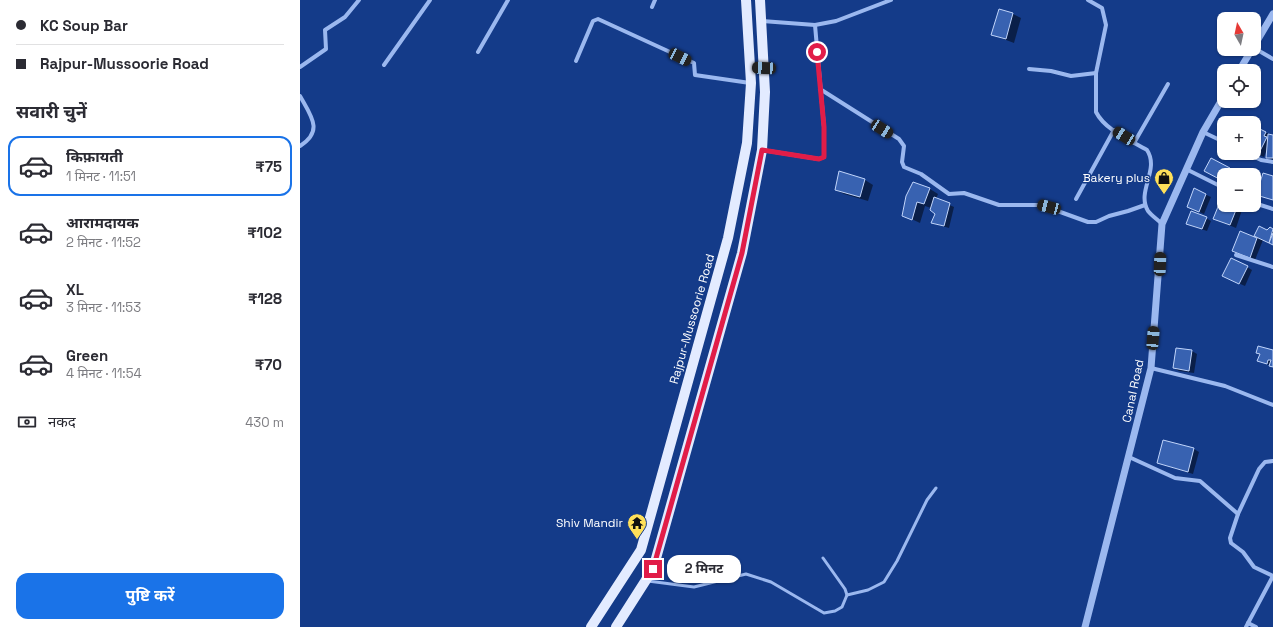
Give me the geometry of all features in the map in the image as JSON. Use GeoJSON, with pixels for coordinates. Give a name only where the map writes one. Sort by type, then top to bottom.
{"type":"FeatureCollection","features":[{"type":"Feature","properties":{"kind":"main road","name":"Rajpur-Mussoorie Road"},"geometry":{"type":"LineString","coordinates":[[592,627],[641,550],[728,238],[747,143],[751,83],[746,0]]}},
{"type":"Feature","properties":{"kind":"main road"},"geometry":{"type":"LineString","coordinates":[[616,627],[653,569],[742,253],[762,150],[766,92],[760,0]]}},
{"type":"Feature","properties":{"kind":"main road"},"geometry":{"type":"LineString","coordinates":[[750,67],[764,68]]}},
{"type":"Feature","properties":{"kind":"street"},"geometry":{"type":"LineString","coordinates":[[300,67],[325,50],[327,45],[325,30],[345,17],[359,0]]}},
{"type":"Feature","properties":{"kind":"street"},"geometry":{"type":"LineString","coordinates":[[384,65],[430,0]]}},
{"type":"Feature","properties":{"kind":"street"},"geometry":{"type":"LineString","coordinates":[[478,52],[508,0]]}},
{"type":"Feature","properties":{"kind":"street"},"geometry":{"type":"LineString","coordinates":[[652,8],[655,0]]}},
{"type":"Feature","properties":{"kind":"street"},"geometry":{"type":"LineString","coordinates":[[761,21],[815,25],[836,21],[882,5],[891,0]]}},
{"type":"Feature","properties":{"kind":"street"},"geometry":{"type":"LineString","coordinates":[[1088,0],[1102,8],[1106,21],[1096,73],[1096,112],[1102,121],[1114,130],[1147,150],[1152,164],[1144,195],[1145,205],[1150,213],[1162,224]]}},
{"type":"Feature","properties":{"kind":"street"},"geometry":{"type":"LineString","coordinates":[[1261,34],[1273,14]]}},
{"type":"Feature","properties":{"kind":"street"},"geometry":{"type":"LineString","coordinates":[[576,61],[593,21],[598,19],[694,63],[695,75],[751,83]]}},
{"type":"Feature","properties":{"kind":"street"},"geometry":{"type":"LineString","coordinates":[[762,150],[823,158],[824,127],[815,25]]}},
{"type":"Feature","properties":{"kind":"street"},"geometry":{"type":"LineString","coordinates":[[1261,52],[1273,59]]}},
{"type":"Feature","properties":{"kind":"street"},"geometry":{"type":"LineString","coordinates":[[1029,69],[1051,71],[1071,76],[1096,73]]}},
{"type":"Feature","properties":{"kind":"street"},"geometry":{"type":"LineString","coordinates":[[1134,143],[1168,84]]}},
{"type":"Feature","properties":{"kind":"street"},"geometry":{"type":"LineString","coordinates":[[820,89],[899,139],[904,146],[902,162],[904,167],[921,174],[949,194],[964,193],[999,205],[1041,205],[1079,220],[1093,222],[1145,205]]}},
{"type":"Feature","properties":{"kind":"street"},"geometry":{"type":"LineString","coordinates":[[300,96],[310,113],[314,130],[308,141],[300,146]]}},
{"type":"Feature","properties":{"kind":"street","name":"Canal Road"},"geometry":{"type":"LineString","coordinates":[[1087,627],[1151,368],[1162,224],[1185,169],[1203,132],[1217,108]]}},
{"type":"Feature","properties":{"kind":"street"},"geometry":{"type":"LineString","coordinates":[[1076,199],[1114,130]]}},
{"type":"Feature","properties":{"kind":"street"},"geometry":{"type":"LineString","coordinates":[[1203,132],[1217,139]]}},
{"type":"Feature","properties":{"kind":"street"},"geometry":{"type":"LineString","coordinates":[[1261,160],[1273,162]]}},
{"type":"Feature","properties":{"kind":"street"},"geometry":{"type":"LineString","coordinates":[[1185,169],[1217,185]]}},
{"type":"Feature","properties":{"kind":"street"},"geometry":{"type":"LineString","coordinates":[[1261,205],[1273,209]]}},
{"type":"Feature","properties":{"kind":"street"},"geometry":{"type":"LineString","coordinates":[[1236,255],[1273,266]]}},
{"type":"Feature","properties":{"kind":"street"},"geometry":{"type":"LineString","coordinates":[[1151,368],[1225,386],[1273,405]]}},
{"type":"Feature","properties":{"kind":"street"},"geometry":{"type":"LineString","coordinates":[[1129,457],[1175,478],[1200,481],[1238,514]]}},
{"type":"Feature","properties":{"kind":"street"},"geometry":{"type":"LineString","coordinates":[[1256,627],[1247,625],[1273,576],[1254,567],[1243,552],[1231,543],[1230,538],[1238,514],[1259,469],[1266,462],[1273,461]]}},
{"type":"Feature","properties":{"kind":"lane"},"geometry":{"type":"LineString","coordinates":[[847,595],[872,589],[884,582],[897,561],[927,500],[936,488]]}},
{"type":"Feature","properties":{"kind":"lane"},"geometry":{"type":"LineString","coordinates":[[646,581],[683,587],[714,583],[739,575],[754,575],[789,591],[824,613],[835,611],[842,607],[847,595],[845,588],[823,558]]}},
{"type":"Feature","properties":{"kind":"building"},"geometry":{"type":"Polygon","coordinates":[[[999,9],[1013,13],[1006,39],[991,35],[999,9]]]}},
{"type":"Feature","properties":{"kind":"building"},"geometry":{"type":"Polygon","coordinates":[[[1261,130],[1266,132],[1264,136],[1267,137],[1261,149],[1261,130]]]}},
{"type":"Feature","properties":{"kind":"building"},"geometry":{"type":"Polygon","coordinates":[[[1268,134],[1273,135],[1273,158],[1266,158],[1268,134]]]}},
{"type":"Feature","properties":{"kind":"building"},"geometry":{"type":"Polygon","coordinates":[[[1211,158],[1230,168],[1217,168],[1217,178],[1204,171],[1211,158]]]}},
{"type":"Feature","properties":{"kind":"building"},"geometry":{"type":"Polygon","coordinates":[[[839,171],[865,179],[860,197],[835,190],[839,171]]]}},
{"type":"Feature","properties":{"kind":"building"},"geometry":{"type":"Polygon","coordinates":[[[1263,173],[1273,176],[1273,200],[1261,196],[1261,179],[1263,173]]]}},
{"type":"Feature","properties":{"kind":"building"},"geometry":{"type":"Polygon","coordinates":[[[913,182],[930,188],[924,204],[917,202],[912,220],[902,216],[906,196],[913,182]]]}},
{"type":"Feature","properties":{"kind":"building"},"geometry":{"type":"Polygon","coordinates":[[[1194,188],[1206,194],[1199,212],[1187,207],[1194,188]]]}},
{"type":"Feature","properties":{"kind":"building"},"geometry":{"type":"Polygon","coordinates":[[[934,197],[950,203],[944,226],[931,223],[935,214],[930,210],[934,197]]]}},
{"type":"Feature","properties":{"kind":"building"},"geometry":{"type":"Polygon","coordinates":[[[1217,209],[1217,212],[1235,212],[1230,225],[1213,219],[1217,209]]]}},
{"type":"Feature","properties":{"kind":"building"},"geometry":{"type":"Polygon","coordinates":[[[1191,211],[1207,217],[1202,229],[1186,224],[1191,211]]]}},
{"type":"Feature","properties":{"kind":"building"},"geometry":{"type":"Polygon","coordinates":[[[1259,226],[1267,230],[1270,227],[1273,229],[1269,243],[1254,236],[1259,226]]]}},
{"type":"Feature","properties":{"kind":"building"},"geometry":{"type":"Polygon","coordinates":[[[1240,231],[1257,238],[1250,258],[1232,251],[1240,231]]]}},
{"type":"Feature","properties":{"kind":"building"},"geometry":{"type":"Polygon","coordinates":[[[1273,233],[1273,245],[1269,243],[1273,233]]]}},
{"type":"Feature","properties":{"kind":"building"},"geometry":{"type":"Polygon","coordinates":[[[1231,258],[1248,266],[1239,284],[1222,276],[1231,258]]]}},
{"type":"Feature","properties":{"kind":"building"},"geometry":{"type":"Polygon","coordinates":[[[1258,346],[1273,350],[1273,367],[1269,366],[1271,360],[1268,360],[1267,364],[1257,361],[1260,354],[1256,353],[1258,346]]]}},
{"type":"Feature","properties":{"kind":"building"},"geometry":{"type":"Polygon","coordinates":[[[1176,348],[1192,350],[1189,371],[1173,368],[1176,348]]]}},
{"type":"Feature","properties":{"kind":"building"},"geometry":{"type":"Polygon","coordinates":[[[1163,440],[1194,448],[1188,472],[1157,463],[1163,440]]]}},
{"type":"Feature","properties":{"kind":"place","name":"Bakery plus"},"geometry":{"type":"Point","coordinates":[1164,195]}},
{"type":"Feature","properties":{"kind":"place","name":"Shiv Mandir"},"geometry":{"type":"Point","coordinates":[637,540]}},
{"type":"Feature","properties":{"kind":"route"},"geometry":{"type":"LineString","coordinates":[[653,569],[742,253],[762,150],[819,159],[824,157],[824,127],[817,52]]}}]}
